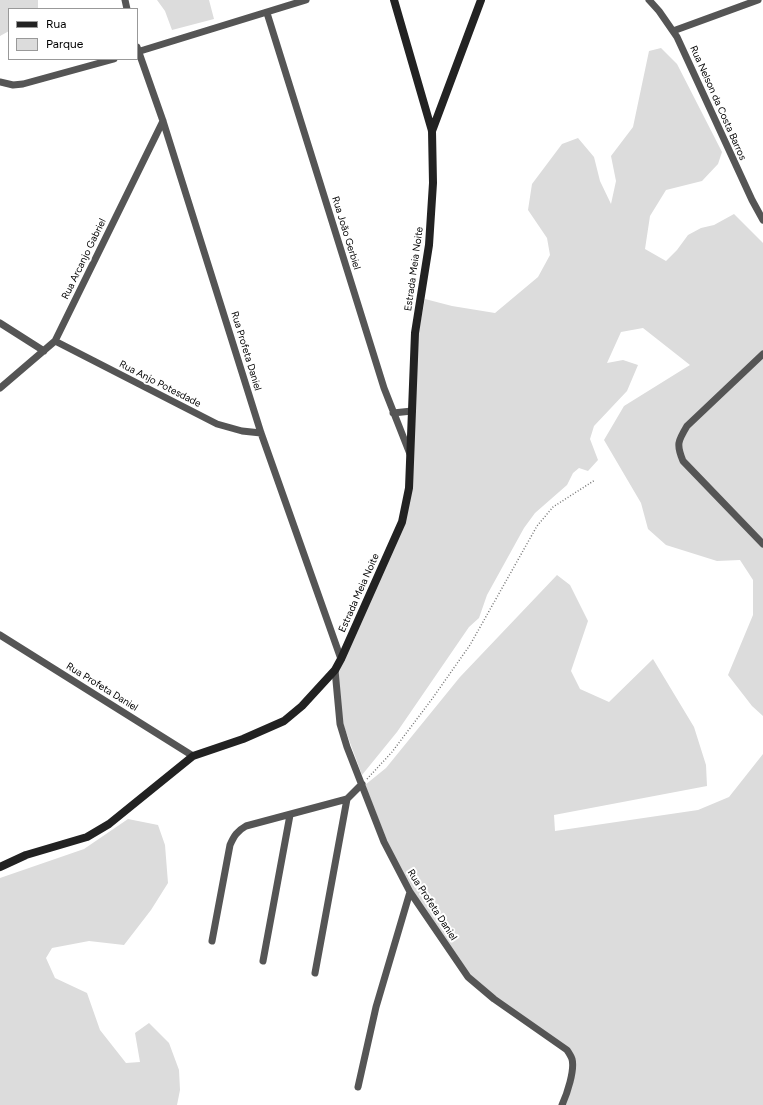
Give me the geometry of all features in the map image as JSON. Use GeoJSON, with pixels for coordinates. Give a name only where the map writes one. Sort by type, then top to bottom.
{"type":"FeatureCollection","features":[{"type":"Feature","properties":{"kind":"street"},"geometry":{"type":"LineString","coordinates":[[138,51],[306,0]]}},
{"type":"Feature","properties":{"kind":"street","name":"Estrada Meia Noite"},"geometry":{"type":"LineString","coordinates":[[0,867],[26,855],[87,837],[109,824],[193,756],[243,739],[284,721],[302,706],[336,670],[341,659],[402,522],[409,488],[414,333],[429,245],[433,183],[432,131],[394,0]]}},
{"type":"Feature","properties":{"kind":"street","name":"Estrada Meia Noite"},"geometry":{"type":"LineString","coordinates":[[432,131],[481,0]]}},
{"type":"Feature","properties":{"kind":"street","name":"Rua Nelson da Costa Barros"},"geometry":{"type":"LineString","coordinates":[[648,0],[659,11],[673,31],[687,57],[752,200],[763,220]]}},
{"type":"Feature","properties":{"kind":"street"},"geometry":{"type":"LineString","coordinates":[[673,31],[758,0]]}},
{"type":"Feature","properties":{"kind":"street","name":"Rua João Gerbiel"},"geometry":{"type":"LineString","coordinates":[[266,13],[384,388],[411,456]]}},
{"type":"Feature","properties":{"kind":"street","name":"Rua Profeta Daniel"},"geometry":{"type":"LineString","coordinates":[[138,54],[163,121],[261,433],[341,659]]}},
{"type":"Feature","properties":{"kind":"street"},"geometry":{"type":"LineString","coordinates":[[0,82],[13,85],[23,84],[110,60]]}},
{"type":"Feature","properties":{"kind":"street","name":"Rua Arcanjo Gabriel"},"geometry":{"type":"LineString","coordinates":[[0,388],[54,341],[163,121]]}},
{"type":"Feature","properties":{"kind":"street"},"geometry":{"type":"LineString","coordinates":[[0,322],[44,351]]}},
{"type":"Feature","properties":{"kind":"street","name":"Rua Anjo Potesdade"},"geometry":{"type":"LineString","coordinates":[[54,341],[217,424],[242,431],[261,433]]}},
{"type":"Feature","properties":{"kind":"street"},"geometry":{"type":"LineString","coordinates":[[763,354],[687,426],[680,438],[678,449],[683,461],[763,544]]}},
{"type":"Feature","properties":{"kind":"street"},"geometry":{"type":"LineString","coordinates":[[393,413],[412,411]]}},
{"type":"Feature","properties":{"kind":"street","name":"Rua Profeta Daniel"},"geometry":{"type":"LineString","coordinates":[[0,634],[193,756]]}},
{"type":"Feature","properties":{"kind":"street","name":"Rua Profeta Daniel"},"geometry":{"type":"LineString","coordinates":[[336,670],[340,724],[347,747],[384,842],[410,892],[468,976],[494,999],[567,1050],[572,1060],[572,1070],[570,1082],[562,1105]]}},
{"type":"Feature","properties":{"kind":"street"},"geometry":{"type":"LineString","coordinates":[[212,941],[222,884],[233,837],[238,830],[246,826],[347,799],[362,784]]}},
{"type":"Feature","properties":{"kind":"street"},"geometry":{"type":"LineString","coordinates":[[315,973],[347,799]]}},
{"type":"Feature","properties":{"kind":"street"},"geometry":{"type":"LineString","coordinates":[[263,961],[290,814]]}},
{"type":"Feature","properties":{"kind":"street"},"geometry":{"type":"LineString","coordinates":[[358,1087],[376,1007],[410,892]]}},
{"type":"Feature","properties":{"kind":"path"},"geometry":{"type":"LineString","coordinates":[[362,784],[392,752],[432,700],[470,645],[537,526],[553,507],[595,480]]}},
{"type":"Feature","properties":{"kind":"green space"},"geometry":{"type":"Polygon","coordinates":[[[0,0],[38,0],[38,8],[8,8],[8,32],[0,36],[0,0]]]}},
{"type":"Feature","properties":{"kind":"green space"},"geometry":{"type":"Polygon","coordinates":[[[157,0],[209,0],[214,19],[172,30],[165,11],[157,0]]]}},
{"type":"Feature","properties":{"kind":"green space"},"geometry":{"type":"Polygon","coordinates":[[[661,48],[677,64],[722,152],[718,164],[702,181],[666,190],[650,216],[645,249],[666,261],[677,250],[688,235],[701,228],[714,225],[734,214],[763,243],[763,716],[752,706],[728,675],[753,615],[753,580],[740,560],[717,561],[666,545],[648,529],[641,503],[604,440],[624,406],[690,365],[643,328],[621,332],[607,363],[623,360],[638,365],[627,391],[594,426],[590,439],[598,460],[588,471],[579,468],[573,473],[567,485],[535,513],[524,528],[487,595],[479,618],[469,627],[397,732],[362,775],[342,721],[338,669],[407,514],[415,351],[425,299],[452,306],[495,313],[538,277],[550,255],[547,238],[528,210],[532,184],[562,144],[578,138],[594,157],[600,181],[611,204],[616,181],[611,156],[633,127],[649,51],[661,48]]]}},
{"type":"Feature","properties":{"kind":"green space"},"geometry":{"type":"Polygon","coordinates":[[[557,575],[570,585],[588,621],[571,671],[580,689],[609,702],[653,659],[694,727],[706,765],[707,786],[554,815],[555,831],[698,810],[729,797],[763,754],[763,1105],[563,1105],[572,1075],[566,1047],[469,978],[397,866],[365,785],[386,768],[460,677],[557,575]]]}},
{"type":"Feature","properties":{"kind":"green space"},"geometry":{"type":"Polygon","coordinates":[[[128,819],[158,825],[165,845],[168,883],[151,910],[124,945],[89,941],[52,948],[46,958],[55,978],[87,993],[100,1030],[126,1063],[140,1062],[135,1033],[149,1023],[169,1043],[179,1070],[180,1090],[177,1105],[0,1105],[0,878],[84,849],[128,819]]]}}]}
